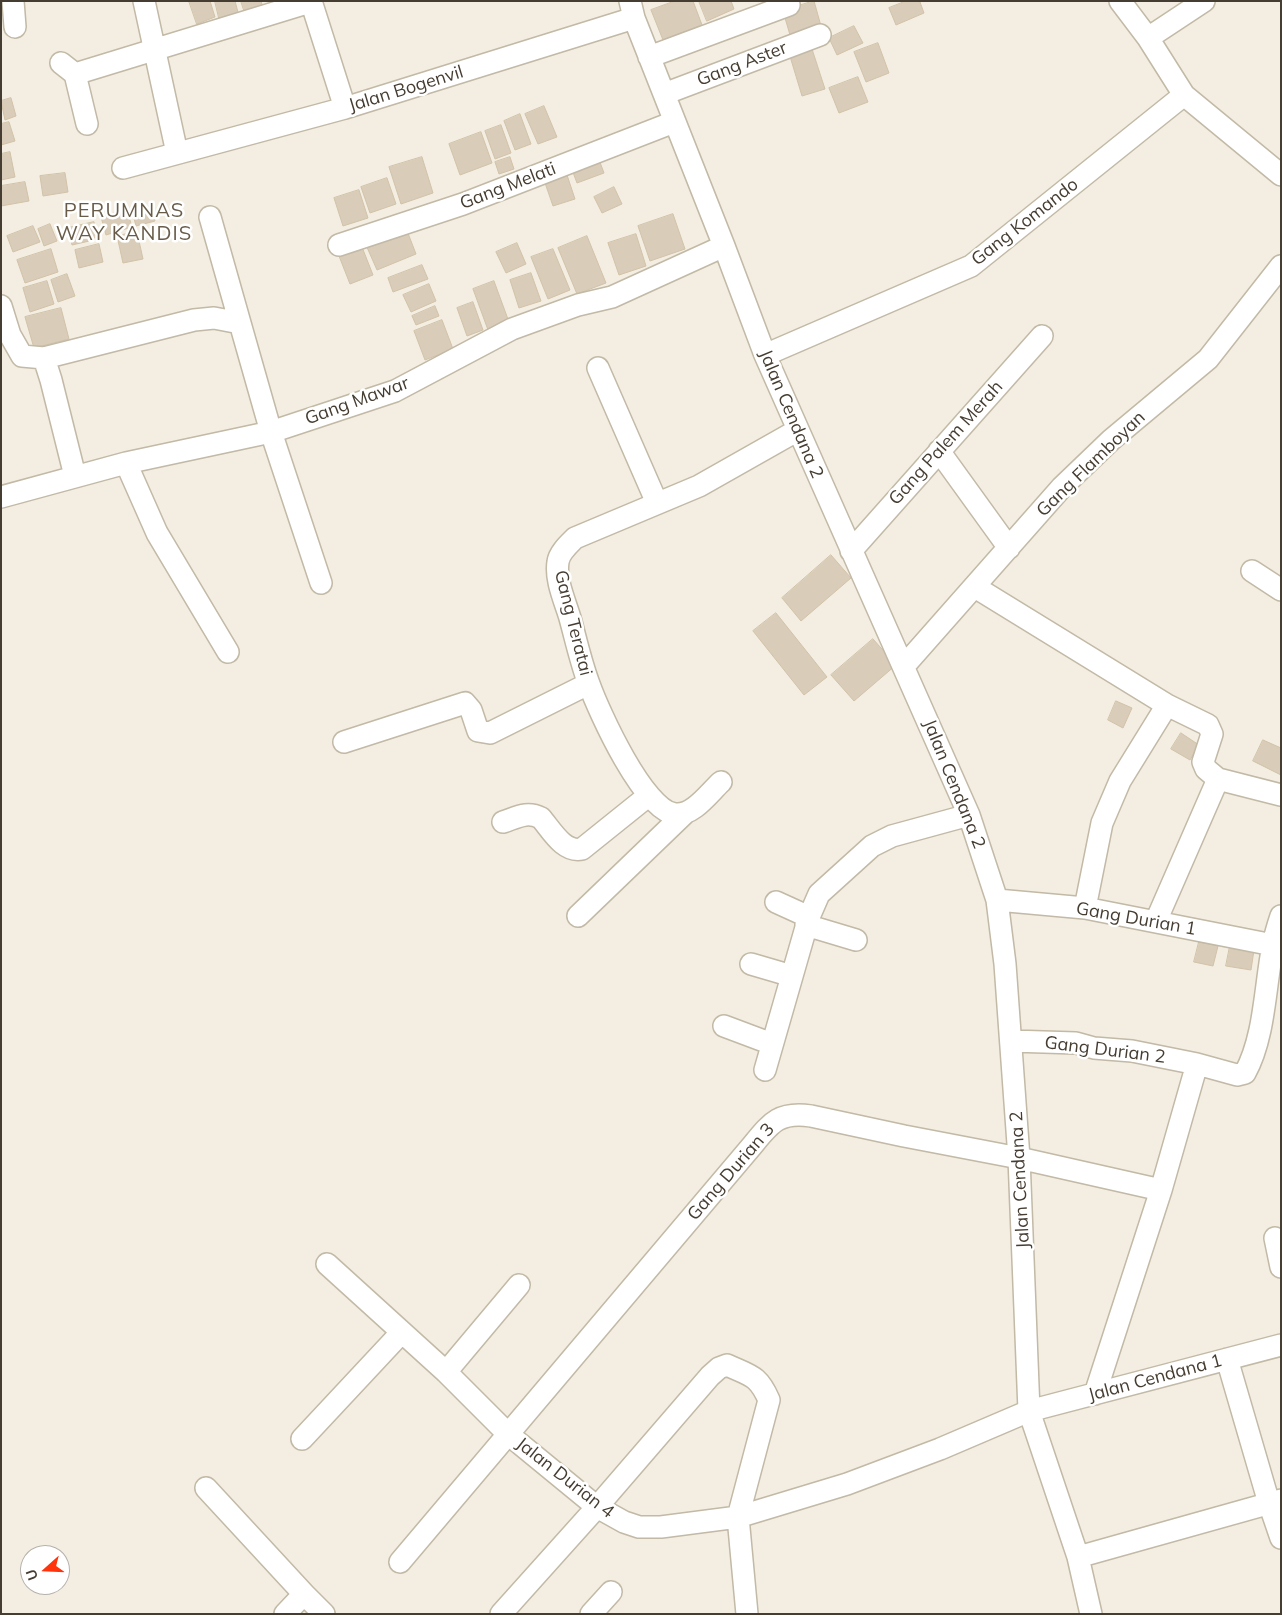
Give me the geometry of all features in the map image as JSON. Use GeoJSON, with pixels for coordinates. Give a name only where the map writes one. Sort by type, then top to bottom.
{"type":"FeatureCollection","features":[{"type":"Feature","properties":{"kind":"street"},"geometry":{"type":"LineString","coordinates":[[13,1],[15,28]]}},
{"type":"Feature","properties":{"kind":"street"},"geometry":{"type":"LineString","coordinates":[[144,1],[177,153]]}},
{"type":"Feature","properties":{"kind":"street"},"geometry":{"type":"LineString","coordinates":[[1120,1],[1148,38],[1184,95],[1281,175]]}},
{"type":"Feature","properties":{"kind":"street"},"geometry":{"type":"LineString","coordinates":[[1148,38],[1204,1]]}},
{"type":"Feature","properties":{"kind":"street"},"geometry":{"type":"LineString","coordinates":[[87,124],[68,69],[154,51],[310,2],[345,108]]}},
{"type":"Feature","properties":{"kind":"street"},"geometry":{"type":"LineString","coordinates":[[649,57],[789,5]]}},
{"type":"Feature","properties":{"kind":"street","name":"Jalan Bogenvil"},"geometry":{"type":"LineString","coordinates":[[122,168],[345,108],[632,10]]}},
{"type":"Feature","properties":{"kind":"street","name":"Jalan Cendana 2"},"geometry":{"type":"LineString","coordinates":[[632,10],[765,355],[969,815],[997,900],[1006,964],[1019,1158],[1029,1411],[1078,1557],[1091,1614]]}},
{"type":"Feature","properties":{"kind":"street","name":"Gang Aster"},"geometry":{"type":"LineString","coordinates":[[664,94],[820,35]]}},
{"type":"Feature","properties":{"kind":"street","name":"Gang Komando"},"geometry":{"type":"LineString","coordinates":[[765,355],[971,266],[1184,95]]}},
{"type":"Feature","properties":{"kind":"street","name":"Gang Melati"},"geometry":{"type":"LineString","coordinates":[[339,244],[462,204],[674,122]]}},
{"type":"Feature","properties":{"kind":"street"},"geometry":{"type":"LineString","coordinates":[[210,217],[271,432],[321,584]]}},
{"type":"Feature","properties":{"kind":"street","name":"Gang Mawar"},"geometry":{"type":"LineString","coordinates":[[1,497],[126,463],[271,432],[395,391],[512,329],[578,305],[612,297],[724,246]]}},
{"type":"Feature","properties":{"kind":"street","name":"Gang Flamboyan"},"geometry":{"type":"LineString","coordinates":[[904,666],[1062,487],[1104,447],[1208,359],[1281,266]]}},
{"type":"Feature","properties":{"kind":"street"},"geometry":{"type":"LineString","coordinates":[[1,306],[6,336],[22,356],[44,358],[194,320],[214,318],[240,323]]}},
{"type":"Feature","properties":{"kind":"street","name":"Gang Palem Merah"},"geometry":{"type":"LineString","coordinates":[[851,551],[1042,336]]}},
{"type":"Feature","properties":{"kind":"street"},"geometry":{"type":"LineString","coordinates":[[44,358],[75,476]]}},
{"type":"Feature","properties":{"kind":"street"},"geometry":{"type":"LineString","coordinates":[[598,368],[657,504]]}},
{"type":"Feature","properties":{"kind":"street","name":"Gang Teratai"},"geometry":{"type":"LineString","coordinates":[[684,814],[674,814],[666,811],[648,796],[613,740],[588,684],[559,580],[558,562],[565,549],[575,538],[700,486],[798,430]]}},
{"type":"Feature","properties":{"kind":"street"},"geometry":{"type":"LineString","coordinates":[[939,451],[1010,548]]}},
{"type":"Feature","properties":{"kind":"street"},"geometry":{"type":"LineString","coordinates":[[126,463],[157,533],[228,652]]}},
{"type":"Feature","properties":{"kind":"street"},"geometry":{"type":"LineString","coordinates":[[1252,571],[1281,590]]}},
{"type":"Feature","properties":{"kind":"street"},"geometry":{"type":"LineString","coordinates":[[975,587],[1167,706],[1208,725],[1212,734],[1203,762],[1206,769],[1218,779],[1281,796]]}},
{"type":"Feature","properties":{"kind":"street"},"geometry":{"type":"LineString","coordinates":[[344,742],[464,703],[472,710],[478,731],[490,733],[588,684]]}},
{"type":"Feature","properties":{"kind":"street"},"geometry":{"type":"LineString","coordinates":[[1085,908],[1102,823],[1120,781],[1167,706]]}},
{"type":"Feature","properties":{"kind":"street"},"geometry":{"type":"LineString","coordinates":[[1156,921],[1218,779]]}},
{"type":"Feature","properties":{"kind":"street"},"geometry":{"type":"LineString","coordinates":[[578,916],[684,814],[696,806],[721,782]]}},
{"type":"Feature","properties":{"kind":"street"},"geometry":{"type":"LineString","coordinates":[[504,822],[529,813],[535,815],[541,818],[568,848],[576,851],[582,849],[648,796]]}},
{"type":"Feature","properties":{"kind":"street"},"geometry":{"type":"LineString","coordinates":[[765,1070],[808,921],[819,894],[872,846],[892,836],[969,815]]}},
{"type":"Feature","properties":{"kind":"street","name":"Gang Durian 1"},"geometry":{"type":"LineString","coordinates":[[997,900],[1085,908],[1273,944]]}},
{"type":"Feature","properties":{"kind":"street"},"geometry":{"type":"LineString","coordinates":[[776,902],[808,921],[856,940]]}},
{"type":"Feature","properties":{"kind":"street"},"geometry":{"type":"LineString","coordinates":[[1272,1012],[1273,944],[1281,916]]}},
{"type":"Feature","properties":{"kind":"street"},"geometry":{"type":"LineString","coordinates":[[751,964],[792,976]]}},
{"type":"Feature","properties":{"kind":"street","name":"Gang Durian 2"},"geometry":{"type":"LineString","coordinates":[[1011,1041],[1076,1043],[1094,1048],[1132,1051],[1197,1064],[1237,1075],[1245,1073],[1272,1012]]}},
{"type":"Feature","properties":{"kind":"street"},"geometry":{"type":"LineString","coordinates":[[724,1026],[772,1044]]}},
{"type":"Feature","properties":{"kind":"street"},"geometry":{"type":"LineString","coordinates":[[1095,1394],[1161,1190],[1197,1064]]}},
{"type":"Feature","properties":{"kind":"street","name":"Gang Durian 3"},"geometry":{"type":"LineString","coordinates":[[400,1562],[751,1147],[778,1118],[797,1114],[810,1116],[862,1128],[1019,1158],[1161,1190]]}},
{"type":"Feature","properties":{"kind":"street"},"geometry":{"type":"LineString","coordinates":[[1275,1238],[1281,1267]]}},
{"type":"Feature","properties":{"kind":"street","name":"Jalan Durian 4"},"geometry":{"type":"LineString","coordinates":[[327,1264],[446,1372],[508,1434],[598,1507],[639,1528],[738,1517],[847,1484],[940,1449],[1029,1411]]}},
{"type":"Feature","properties":{"kind":"street"},"geometry":{"type":"LineString","coordinates":[[446,1372],[519,1284]]}},
{"type":"Feature","properties":{"kind":"street"},"geometry":{"type":"LineString","coordinates":[[302,1440],[401,1332]]}},
{"type":"Feature","properties":{"kind":"street","name":"Jalan Cendana 1"},"geometry":{"type":"LineString","coordinates":[[1029,1411],[1281,1345]]}},
{"type":"Feature","properties":{"kind":"street"},"geometry":{"type":"LineString","coordinates":[[1227,1359],[1275,1501],[1281,1538]]}},
{"type":"Feature","properties":{"kind":"street"},"geometry":{"type":"LineString","coordinates":[[501,1614],[598,1507],[710,1376],[718,1368],[728,1365],[756,1379],[764,1388],[769,1400],[738,1517],[746,1614]]}},
{"type":"Feature","properties":{"kind":"street"},"geometry":{"type":"LineString","coordinates":[[206,1488],[324,1614]]}},
{"type":"Feature","properties":{"kind":"street"},"geometry":{"type":"LineString","coordinates":[[1078,1557],[1275,1501]]}},
{"type":"Feature","properties":{"kind":"street"},"geometry":{"type":"LineString","coordinates":[[591,1614],[611,1592]]}},
{"type":"Feature","properties":{"kind":"street"},"geometry":{"type":"LineString","coordinates":[[285,1614],[304,1594]]}},
{"type":"Feature","properties":{"kind":"building"},"geometry":{"type":"Polygon","coordinates":[[[189,1],[210,1],[215,17],[197,24],[189,1]]]}},
{"type":"Feature","properties":{"kind":"building"},"geometry":{"type":"Polygon","coordinates":[[[215,1],[235,1],[239,16],[220,22],[215,1]]]}},
{"type":"Feature","properties":{"kind":"building"},"geometry":{"type":"Polygon","coordinates":[[[241,1],[261,1],[263,7],[245,13],[241,1]]]}},
{"type":"Feature","properties":{"kind":"building"},"geometry":{"type":"Polygon","coordinates":[[[675,1],[693,1],[702,25],[663,40],[651,10],[675,1]]]}},
{"type":"Feature","properties":{"kind":"building"},"geometry":{"type":"Polygon","coordinates":[[[699,1],[731,1],[734,9],[707,21],[699,1]]]}},
{"type":"Feature","properties":{"kind":"building"},"geometry":{"type":"Polygon","coordinates":[[[814,1],[821,26],[790,35],[783,11],[814,1]]]}},
{"type":"Feature","properties":{"kind":"building"},"geometry":{"type":"Polygon","coordinates":[[[906,1],[922,1],[920,2],[924,13],[896,25],[889,8],[906,1]]]}},
{"type":"Feature","properties":{"kind":"building"},"geometry":{"type":"Polygon","coordinates":[[[854,26],[863,43],[837,55],[829,38],[854,26]]]}},
{"type":"Feature","properties":{"kind":"building"},"geometry":{"type":"Polygon","coordinates":[[[878,43],[889,73],[866,82],[854,52],[878,43]]]}},
{"type":"Feature","properties":{"kind":"building"},"geometry":{"type":"Polygon","coordinates":[[[811,46],[825,89],[802,96],[789,53],[811,46]]]}},
{"type":"Feature","properties":{"kind":"building"},"geometry":{"type":"Polygon","coordinates":[[[858,77],[868,102],[839,113],[829,88],[858,77]]]}},
{"type":"Feature","properties":{"kind":"building"},"geometry":{"type":"Polygon","coordinates":[[[11,98],[16,116],[5,120],[1,101],[11,98]]]}},
{"type":"Feature","properties":{"kind":"building"},"geometry":{"type":"Polygon","coordinates":[[[544,106],[557,137],[538,144],[525,114],[544,106]]]}},
{"type":"Feature","properties":{"kind":"building"},"geometry":{"type":"Polygon","coordinates":[[[520,114],[531,144],[515,150],[504,121],[520,114]]]}},
{"type":"Feature","properties":{"kind":"building"},"geometry":{"type":"Polygon","coordinates":[[[9,122],[15,141],[1,145],[1,124],[9,122]]]}},
{"type":"Feature","properties":{"kind":"building"},"geometry":{"type":"Polygon","coordinates":[[[501,125],[511,153],[495,159],[485,131],[501,125]]]}},
{"type":"Feature","properties":{"kind":"building"},"geometry":{"type":"Polygon","coordinates":[[[481,132],[492,163],[460,175],[449,144],[481,132]]]}},
{"type":"Feature","properties":{"kind":"building"},"geometry":{"type":"Polygon","coordinates":[[[10,152],[15,177],[1,180],[1,154],[10,152]]]}},
{"type":"Feature","properties":{"kind":"building"},"geometry":{"type":"Polygon","coordinates":[[[422,157],[433,193],[401,204],[389,167],[422,157]]]}},
{"type":"Feature","properties":{"kind":"building"},"geometry":{"type":"Polygon","coordinates":[[[510,157],[514,169],[499,174],[495,162],[510,157]]]}},
{"type":"Feature","properties":{"kind":"building"},"geometry":{"type":"Polygon","coordinates":[[[598,157],[604,173],[577,183],[571,167],[598,157]]]}},
{"type":"Feature","properties":{"kind":"building"},"geometry":{"type":"Polygon","coordinates":[[[566,172],[575,199],[553,206],[544,180],[566,172]]]}},
{"type":"Feature","properties":{"kind":"building"},"geometry":{"type":"Polygon","coordinates":[[[65,173],[68,192],[43,196],[40,176],[65,173]]]}},
{"type":"Feature","properties":{"kind":"building"},"geometry":{"type":"Polygon","coordinates":[[[387,178],[396,204],[370,213],[361,187],[387,178]]]}},
{"type":"Feature","properties":{"kind":"building"},"geometry":{"type":"Polygon","coordinates":[[[25,182],[29,201],[1,206],[1,186],[25,182]]]}},
{"type":"Feature","properties":{"kind":"building"},"geometry":{"type":"Polygon","coordinates":[[[614,187],[622,204],[602,213],[594,197],[614,187]]]}},
{"type":"Feature","properties":{"kind":"building"},"geometry":{"type":"Polygon","coordinates":[[[359,190],[368,218],[343,226],[334,198],[359,190]]]}},
{"type":"Feature","properties":{"kind":"building"},"geometry":{"type":"Polygon","coordinates":[[[151,206],[155,221],[136,226],[132,211],[151,206]]]}},
{"type":"Feature","properties":{"kind":"building"},"geometry":{"type":"Polygon","coordinates":[[[127,210],[132,227],[106,235],[101,217],[127,210]]]}},
{"type":"Feature","properties":{"kind":"building"},"geometry":{"type":"Polygon","coordinates":[[[673,214],[685,249],[650,261],[638,226],[673,214]]]}},
{"type":"Feature","properties":{"kind":"building"},"geometry":{"type":"Polygon","coordinates":[[[94,222],[98,239],[72,245],[68,228],[94,222]]]}},
{"type":"Feature","properties":{"kind":"building"},"geometry":{"type":"Polygon","coordinates":[[[50,224],[57,241],[44,246],[38,229],[50,224]]]}},
{"type":"Feature","properties":{"kind":"building"},"geometry":{"type":"Polygon","coordinates":[[[33,226],[40,242],[13,252],[7,236],[33,226]]]}},
{"type":"Feature","properties":{"kind":"building"},"geometry":{"type":"Polygon","coordinates":[[[406,228],[416,254],[377,270],[366,245],[406,228]]]}},
{"type":"Feature","properties":{"kind":"building"},"geometry":{"type":"Polygon","coordinates":[[[137,232],[143,259],[123,263],[117,236],[137,232]]]}},
{"type":"Feature","properties":{"kind":"building"},"geometry":{"type":"Polygon","coordinates":[[[636,234],[646,266],[619,275],[608,243],[636,234]]]}},
{"type":"Feature","properties":{"kind":"building"},"geometry":{"type":"Polygon","coordinates":[[[587,236],[606,283],[577,294],[558,248],[587,236]]]}},
{"type":"Feature","properties":{"kind":"building"},"geometry":{"type":"Polygon","coordinates":[[[517,243],[526,264],[506,273],[496,252],[517,243]]]}},
{"type":"Feature","properties":{"kind":"building"},"geometry":{"type":"Polygon","coordinates":[[[99,244],[103,262],[79,268],[75,250],[99,244]]]}},
{"type":"Feature","properties":{"kind":"building"},"geometry":{"type":"Polygon","coordinates":[[[362,247],[373,275],[350,284],[339,256],[362,247]]]}},
{"type":"Feature","properties":{"kind":"building"},"geometry":{"type":"Polygon","coordinates":[[[51,249],[58,272],[25,283],[17,260],[51,249]]]}},
{"type":"Feature","properties":{"kind":"building"},"geometry":{"type":"Polygon","coordinates":[[[553,249],[570,290],[548,299],[531,257],[553,249]]]}},
{"type":"Feature","properties":{"kind":"building"},"geometry":{"type":"Polygon","coordinates":[[[422,265],[428,279],[393,292],[388,278],[422,265]]]}},
{"type":"Feature","properties":{"kind":"building"},"geometry":{"type":"Polygon","coordinates":[[[531,273],[541,301],[519,308],[510,280],[531,273]]]}},
{"type":"Feature","properties":{"kind":"building"},"geometry":{"type":"Polygon","coordinates":[[[67,274],[75,296],[58,302],[51,280],[67,274]]]}},
{"type":"Feature","properties":{"kind":"building"},"geometry":{"type":"Polygon","coordinates":[[[47,281],[54,304],[30,312],[23,288],[47,281]]]}},
{"type":"Feature","properties":{"kind":"building"},"geometry":{"type":"Polygon","coordinates":[[[494,281],[509,322],[488,330],[473,289],[494,281]]]}},
{"type":"Feature","properties":{"kind":"building"},"geometry":{"type":"Polygon","coordinates":[[[429,284],[436,301],[411,312],[403,295],[429,284]]]}},
{"type":"Feature","properties":{"kind":"building"},"geometry":{"type":"Polygon","coordinates":[[[473,302],[483,330],[467,336],[457,308],[473,302]]]}},
{"type":"Feature","properties":{"kind":"building"},"geometry":{"type":"Polygon","coordinates":[[[435,306],[439,316],[416,325],[412,316],[435,306]]]}},
{"type":"Feature","properties":{"kind":"building"},"geometry":{"type":"Polygon","coordinates":[[[61,308],[69,339],[34,348],[25,317],[61,308]]]}},
{"type":"Feature","properties":{"kind":"building"},"geometry":{"type":"Polygon","coordinates":[[[442,320],[453,349],[425,360],[414,331],[442,320]]]}},
{"type":"Feature","properties":{"kind":"building"},"geometry":{"type":"Polygon","coordinates":[[[831,555],[851,578],[801,621],[782,598],[831,555]]]}},
{"type":"Feature","properties":{"kind":"building"},"geometry":{"type":"Polygon","coordinates":[[[776,613],[827,677],[804,695],[753,631],[776,613]]]}},
{"type":"Feature","properties":{"kind":"building"},"geometry":{"type":"Polygon","coordinates":[[[873,639],[896,665],[854,701],[831,675],[873,639]]]}},
{"type":"Feature","properties":{"kind":"building"},"geometry":{"type":"Polygon","coordinates":[[[1116,701],[1132,708],[1123,728],[1108,720],[1116,701]]]}},
{"type":"Feature","properties":{"kind":"building"},"geometry":{"type":"Polygon","coordinates":[[[1181,733],[1199,745],[1190,760],[1171,749],[1181,733]]]}},
{"type":"Feature","properties":{"kind":"building"},"geometry":{"type":"Polygon","coordinates":[[[1263,740],[1281,748],[1281,775],[1253,761],[1263,740]]]}},
{"type":"Feature","properties":{"kind":"building"},"geometry":{"type":"Polygon","coordinates":[[[1199,942],[1218,946],[1213,966],[1194,962],[1199,942]]]}},
{"type":"Feature","properties":{"kind":"building"},"geometry":{"type":"Polygon","coordinates":[[[1230,946],[1254,950],[1251,970],[1226,966],[1230,946]]]}},
{"type":"Feature","properties":{"kind":"district","name":"PERUMNAS WAY KANDIS"},"geometry":{"type":"Point","coordinates":[124,222]}}]}
